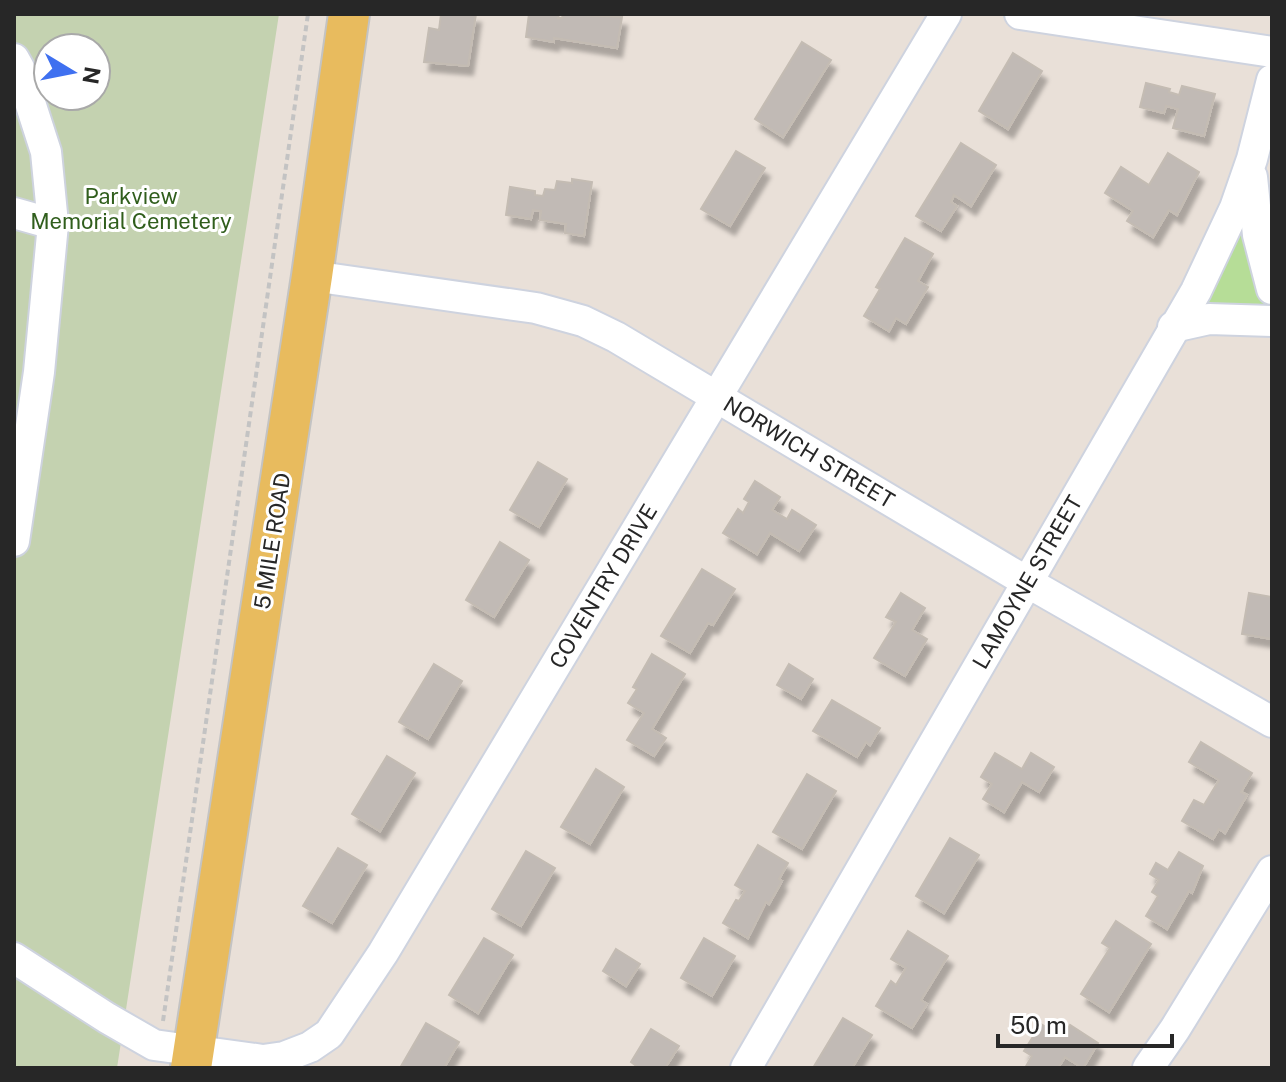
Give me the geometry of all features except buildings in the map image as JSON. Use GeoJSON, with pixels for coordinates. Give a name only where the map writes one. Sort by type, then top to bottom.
{"type":"FeatureCollection","features":[{"type":"Feature","properties":{"kind":"main road","name":"5 MILE ROAD"},"geometry":{"type":"LineString","coordinates":[[181,1055],[312,276],[349,14]]}},
{"type":"Feature","properties":{"kind":"street","name":"COVENTRY DRIVE"},"geometry":{"type":"LineString","coordinates":[[14,958],[107,1018],[154,1045],[181,1055],[273,1059],[310,1047],[329,1034],[383,953],[946,14]]}},
{"type":"Feature","properties":{"kind":"street"},"geometry":{"type":"LineString","coordinates":[[1020,14],[1272,52]]}},
{"type":"Feature","properties":{"kind":"street"},"geometry":{"type":"LineString","coordinates":[[14,59],[46,152],[53,224],[39,372],[14,541]]}},
{"type":"Feature","properties":{"kind":"street","name":"LAMOYNE STREET"},"geometry":{"type":"LineString","coordinates":[[746,1068],[1220,245],[1252,159],[1272,80]]}},
{"type":"Feature","properties":{"kind":"street"},"geometry":{"type":"LineString","coordinates":[[1252,159],[1253,209],[1272,289]]}},
{"type":"Feature","properties":{"kind":"street"},"geometry":{"type":"LineString","coordinates":[[14,213],[53,224]]}},
{"type":"Feature","properties":{"kind":"street","name":"NORWICH STREET"},"geometry":{"type":"LineString","coordinates":[[312,276],[559,312],[616,337],[1027,582],[1272,722]]}},
{"type":"Feature","properties":{"kind":"street"},"geometry":{"type":"LineString","coordinates":[[1173,327],[1209,319],[1272,321]]}},
{"type":"Feature","properties":{"kind":"street"},"geometry":{"type":"LineString","coordinates":[[1148,1068],[1272,871]]}},
{"type":"Feature","properties":{"kind":"path"},"geometry":{"type":"LineString","coordinates":[[181,1055],[308,14]]}},
{"type":"Feature","properties":{"kind":"green space","name":"Parkview Memorial Cemetery"},"geometry":{"type":"Polygon","coordinates":[[[14,14],[279,14],[117,1068],[14,1068],[14,14]]]}},
{"type":"Feature","properties":{"kind":"green space"},"geometry":{"type":"Polygon","coordinates":[[[1235,208],[1272,289],[1272,321],[1209,319],[1196,291],[1235,208]]]}}]}
